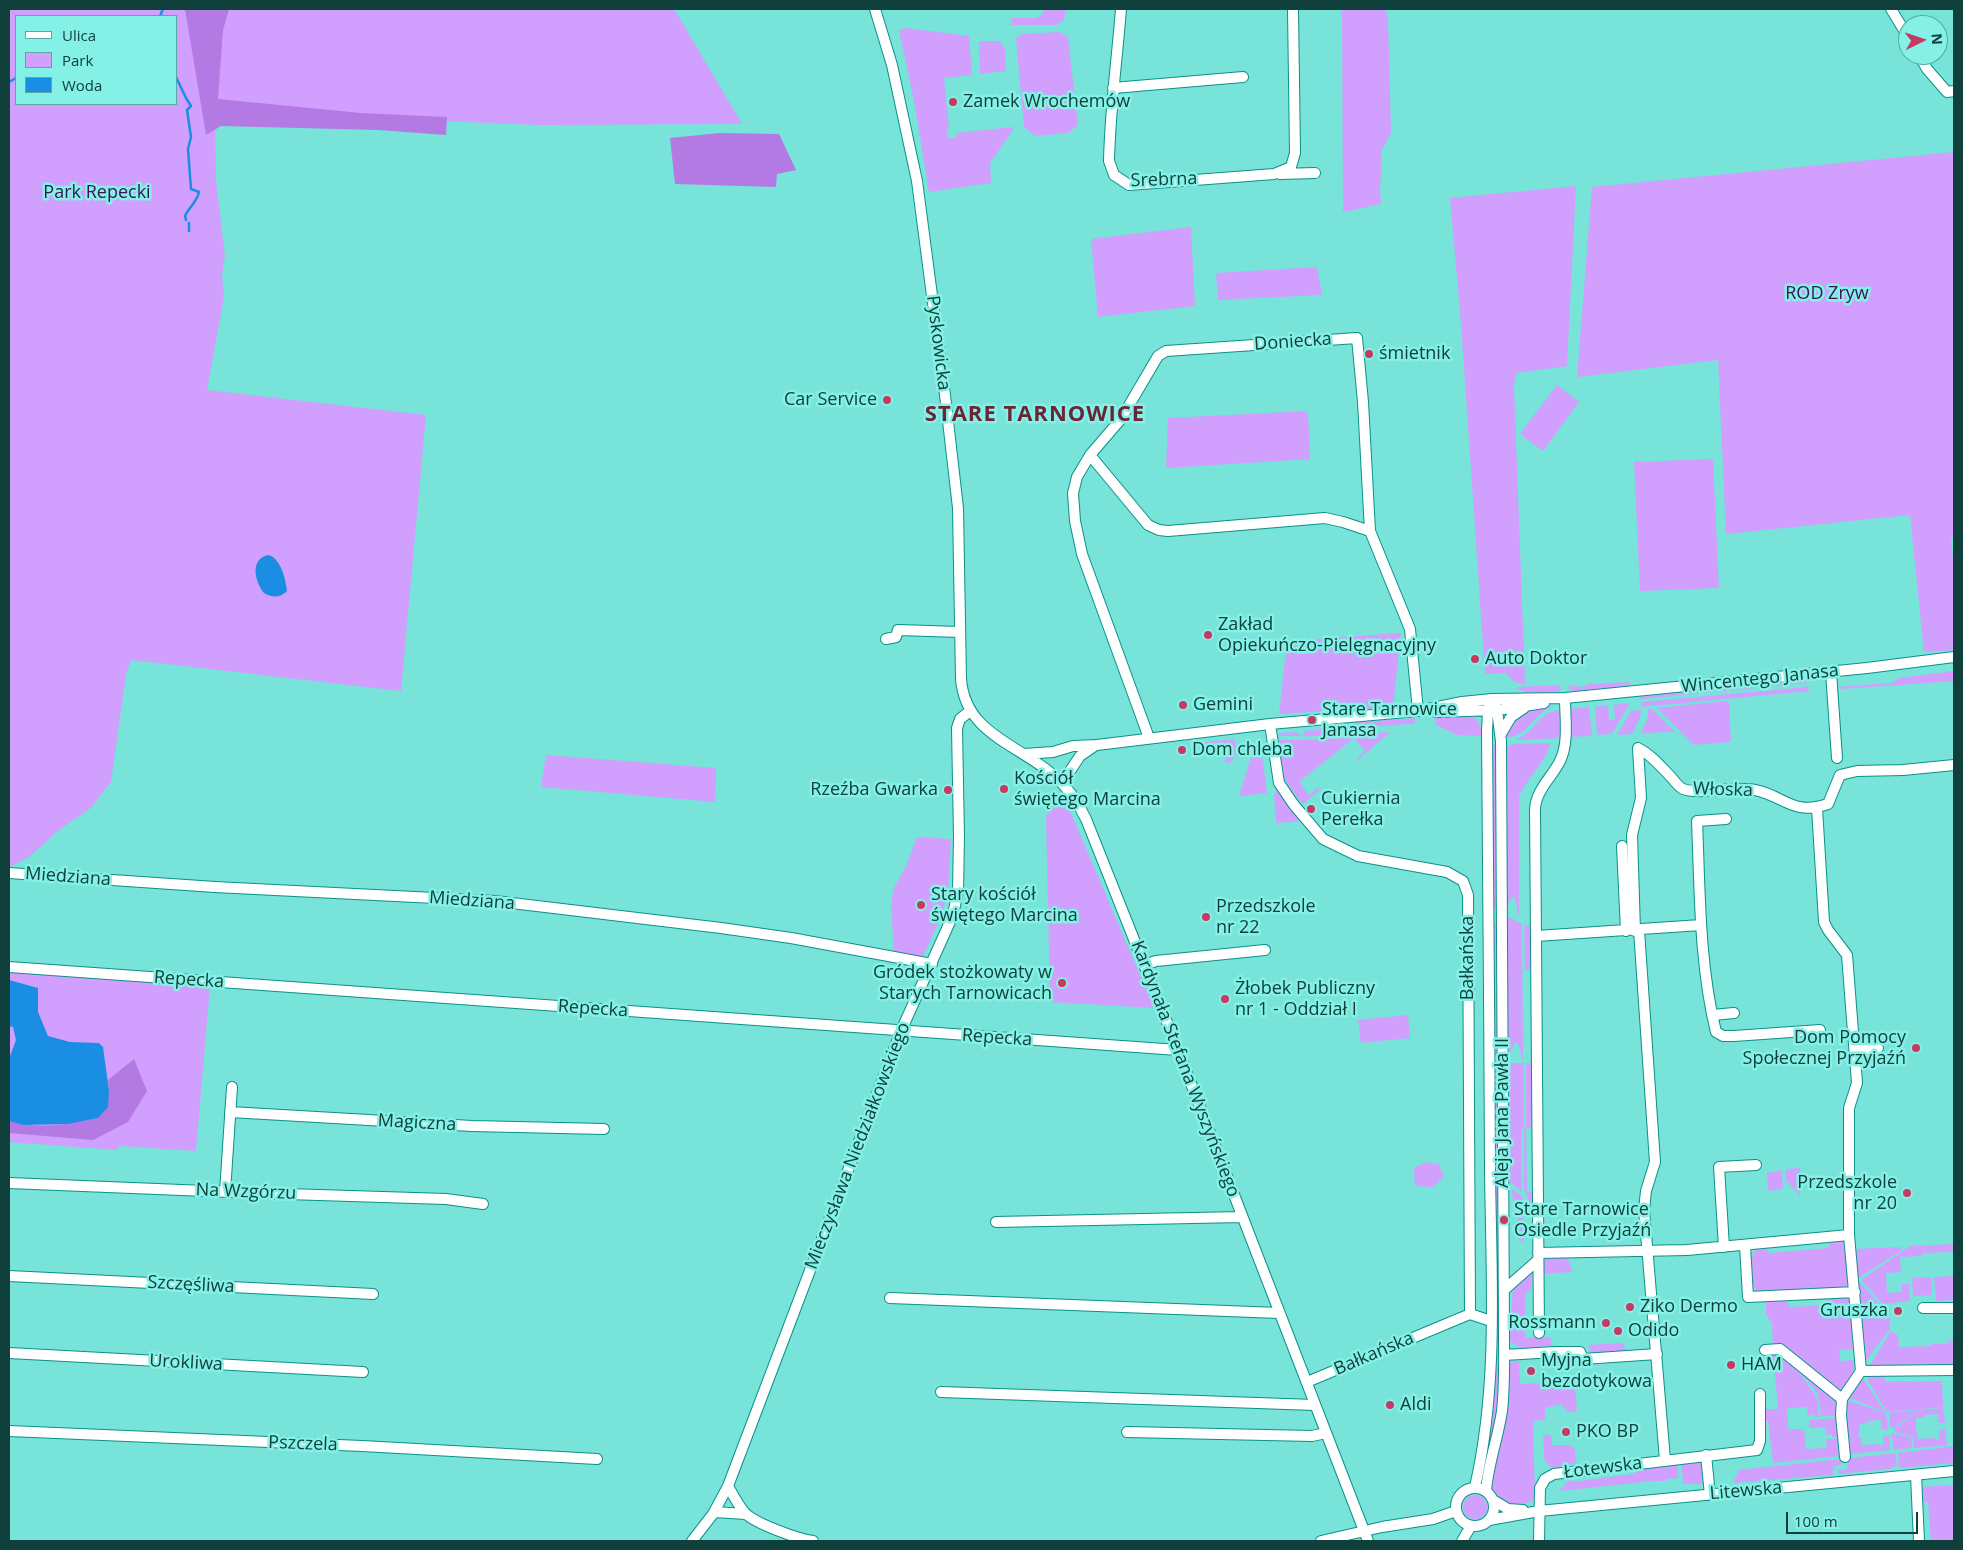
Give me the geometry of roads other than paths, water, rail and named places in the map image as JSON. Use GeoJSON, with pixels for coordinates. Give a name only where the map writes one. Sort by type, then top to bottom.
{"type":"FeatureCollection","features":[{"type":"Feature","properties":{"kind":"street","name":"Pyskowicka"},"geometry":{"type":"LineString","coordinates":[[875,9],[885,37],[898,88],[920,204],[958,508],[962,687],[970,711]]}},
{"type":"Feature","properties":{"kind":"street","name":"Srebrna"},"geometry":{"type":"LineString","coordinates":[[1121,9],[1113,88],[1109,161],[1114,175],[1129,185],[1274,174],[1315,173]]}},
{"type":"Feature","properties":{"kind":"street"},"geometry":{"type":"LineString","coordinates":[[1274,174],[1291,167],[1295,154],[1293,9]]}},
{"type":"Feature","properties":{"kind":"street"},"geometry":{"type":"LineString","coordinates":[[1891,9],[1898,21]]}},
{"type":"Feature","properties":{"kind":"street"},"geometry":{"type":"LineString","coordinates":[[1925,65],[1947,92],[1954,92]]}},
{"type":"Feature","properties":{"kind":"street"},"geometry":{"type":"LineString","coordinates":[[1113,88],[1243,77]]}},
{"type":"Feature","properties":{"kind":"street","name":"Doniecka"},"geometry":{"type":"LineString","coordinates":[[1148,738],[1082,554],[1075,521],[1073,493],[1077,477],[1090,455],[1121,419],[1158,356],[1166,351],[1357,338],[1363,402],[1370,531],[1410,629],[1418,711]]}},
{"type":"Feature","properties":{"kind":"street"},"geometry":{"type":"LineString","coordinates":[[1090,455],[1148,525],[1159,530],[1168,531],[1325,518],[1370,531]]}},
{"type":"Feature","properties":{"kind":"street"},"geometry":{"type":"LineString","coordinates":[[886,639],[896,637],[898,630],[960,632]]}},
{"type":"Feature","properties":{"kind":"street","name":"Wincentego Janasa"},"geometry":{"type":"LineString","coordinates":[[1418,711],[1462,702],[1492,699],[1565,698],[1831,672],[1954,657]]}},
{"type":"Feature","properties":{"kind":"street"},"geometry":{"type":"LineString","coordinates":[[1831,672],[1838,758]]}},
{"type":"Feature","properties":{"kind":"street"},"geometry":{"type":"LineString","coordinates":[[1539,1333],[1536,804],[1543,787],[1564,750],[1565,698]]}},
{"type":"Feature","properties":{"kind":"street","name":"Wincentego Janasa"},"geometry":{"type":"LineString","coordinates":[[1024,754],[1053,752],[1073,746],[1096,745],[1270,724],[1418,711],[1492,711],[1526,707],[1565,698]]}},
{"type":"Feature","properties":{"kind":"street","name":"Aleja Jana Pawła II"},"geometry":{"type":"LineString","coordinates":[[1475,1487],[1490,1384],[1487,731],[1492,711],[1492,699]]}},
{"type":"Feature","properties":{"kind":"street"},"geometry":{"type":"LineString","coordinates":[[1501,734],[1511,717],[1526,707]]}},
{"type":"Feature","properties":{"kind":"street","name":"Kardynała Stefana Wyszyńskiego"},"geometry":{"type":"LineString","coordinates":[[970,711],[984,726],[1043,767],[1062,783],[1072,794],[1086,819],[1178,1050],[1366,1537]]}},
{"type":"Feature","properties":{"kind":"street","name":"Mieczysława Niedziałkowskiego"},"geometry":{"type":"LineString","coordinates":[[692,1541],[714,1512],[728,1486],[901,1031],[953,915],[958,891],[957,728],[960,719],[970,711]]}},
{"type":"Feature","properties":{"kind":"street"},"geometry":{"type":"LineString","coordinates":[[1470,711],[1481,718],[1487,731]]}},
{"type":"Feature","properties":{"kind":"street","name":"Aleja Jana Pawła II"},"geometry":{"type":"LineString","coordinates":[[1486,1491],[1487,1477],[1502,1411],[1504,1355],[1501,734],[1492,711]]}},
{"type":"Feature","properties":{"kind":"street","name":"Bałkańska"},"geometry":{"type":"LineString","coordinates":[[1270,724],[1279,783],[1294,805],[1323,839],[1358,856],[1447,872],[1463,881],[1468,895],[1470,1314],[1307,1382]]}},
{"type":"Feature","properties":{"kind":"street"},"geometry":{"type":"LineString","coordinates":[[1062,783],[1080,756],[1096,745]]}},
{"type":"Feature","properties":{"kind":"street","name":"Włoska"},"geometry":{"type":"LineString","coordinates":[[1633,931],[1632,835],[1641,798],[1638,748],[1649,754],[1681,788],[1691,791],[1737,788],[1757,790],[1799,808],[1817,808]]}},
{"type":"Feature","properties":{"kind":"street"},"geometry":{"type":"LineString","coordinates":[[1043,767],[1044,760],[1053,752]]}},
{"type":"Feature","properties":{"kind":"street"},"geometry":{"type":"LineString","coordinates":[[1845,1457],[1841,1415],[1842,1399],[1861,1371],[1850,1235],[1849,1108],[1857,1083],[1847,955],[1824,922],[1817,808],[1828,804],[1840,775],[1857,771],[1902,770],[1954,765]]}},
{"type":"Feature","properties":{"kind":"street","name":"Włoska"},"geometry":{"type":"LineString","coordinates":[[1726,819],[1697,821],[1701,925],[1716,1032],[1723,1036],[1820,1030]]}},
{"type":"Feature","properties":{"kind":"street","name":"Włoska"},"geometry":{"type":"LineString","coordinates":[[1622,846],[1648,1061],[1655,1162],[1646,1191]]}},
{"type":"Feature","properties":{"kind":"street","name":"Miedziana"},"geometry":{"type":"LineString","coordinates":[[9,874],[495,901],[791,938],[932,964]]}},
{"type":"Feature","properties":{"kind":"street"},"geometry":{"type":"LineString","coordinates":[[1536,936],[1701,925]]}},
{"type":"Feature","properties":{"kind":"street"},"geometry":{"type":"LineString","coordinates":[[1144,965],[1156,961],[1265,950]]}},
{"type":"Feature","properties":{"kind":"street","name":"Repecka"},"geometry":{"type":"LineString","coordinates":[[9,967],[1178,1050]]}},
{"type":"Feature","properties":{"kind":"street"},"geometry":{"type":"LineString","coordinates":[[1712,1014],[1734,1013]]}},
{"type":"Feature","properties":{"kind":"street"},"geometry":{"type":"LineString","coordinates":[[1855,1050],[1878,1048]]}},
{"type":"Feature","properties":{"kind":"street"},"geometry":{"type":"LineString","coordinates":[[225,1192],[232,1087]]}},
{"type":"Feature","properties":{"kind":"street","name":"Magiczna"},"geometry":{"type":"LineString","coordinates":[[230,1112],[472,1126],[604,1130]]}},
{"type":"Feature","properties":{"kind":"street"},"geometry":{"type":"LineString","coordinates":[[1724,1247],[1719,1167],[1756,1165]]}},
{"type":"Feature","properties":{"kind":"street","name":"Na Wzgórzu"},"geometry":{"type":"LineString","coordinates":[[9,1182],[225,1192],[446,1199],[482,1204]]}},
{"type":"Feature","properties":{"kind":"street","name":"Łotewska"},"geometry":{"type":"LineString","coordinates":[[1646,1191],[1644,1210],[1665,1460]]}},
{"type":"Feature","properties":{"kind":"street"},"geometry":{"type":"LineString","coordinates":[[996,1222],[1242,1217]]}},
{"type":"Feature","properties":{"kind":"street"},"geometry":{"type":"LineString","coordinates":[[1504,1290],[1538,1256],[1724,1247],[1850,1235]]}},
{"type":"Feature","properties":{"kind":"street"},"geometry":{"type":"LineString","coordinates":[[1745,1245],[1748,1297],[1854,1292]]}},
{"type":"Feature","properties":{"kind":"street","name":"Szczęśliwa"},"geometry":{"type":"LineString","coordinates":[[9,1276],[373,1294]]}},
{"type":"Feature","properties":{"kind":"street"},"geometry":{"type":"LineString","coordinates":[[890,1298],[1279,1313]]}},
{"type":"Feature","properties":{"kind":"street"},"geometry":{"type":"LineString","coordinates":[[1923,1308],[1954,1308]]}},
{"type":"Feature","properties":{"kind":"street"},"geometry":{"type":"LineString","coordinates":[[1470,1314],[1491,1322]]}},
{"type":"Feature","properties":{"kind":"street"},"geometry":{"type":"LineString","coordinates":[[1765,1350],[1780,1350],[1842,1399]]}},
{"type":"Feature","properties":{"kind":"street"},"geometry":{"type":"LineString","coordinates":[[1504,1355],[1580,1352],[1583,1359],[1657,1354]]}},
{"type":"Feature","properties":{"kind":"street","name":"Urokliwa"},"geometry":{"type":"LineString","coordinates":[[9,1354],[363,1372]]}},
{"type":"Feature","properties":{"kind":"street"},"geometry":{"type":"LineString","coordinates":[[1861,1371],[1954,1370]]}},
{"type":"Feature","properties":{"kind":"street"},"geometry":{"type":"LineString","coordinates":[[941,1392],[1316,1405]]}},
{"type":"Feature","properties":{"kind":"street","name":"Łotewska"},"geometry":{"type":"LineString","coordinates":[[1539,1541],[1540,1488],[1545,1479],[1554,1474],[1758,1450],[1760,1441],[1760,1394]]}},
{"type":"Feature","properties":{"kind":"street","name":"Pszczela"},"geometry":{"type":"LineString","coordinates":[[9,1431],[596,1459]]}},
{"type":"Feature","properties":{"kind":"street"},"geometry":{"type":"LineString","coordinates":[[1127,1432],[1312,1436],[1326,1433]]}},
{"type":"Feature","properties":{"kind":"street"},"geometry":{"type":"LineString","coordinates":[[1706,1455],[1710,1495]]}},
{"type":"Feature","properties":{"kind":"street","name":"Litewska"},"geometry":{"type":"LineString","coordinates":[[1489,1520],[1539,1511],[1954,1471]]}},
{"type":"Feature","properties":{"kind":"street"},"geometry":{"type":"LineString","coordinates":[[1916,1475],[1919,1541]]}},
{"type":"Feature","properties":{"kind":"street"},"geometry":{"type":"LineString","coordinates":[[728,1486],[746,1514]]}},
{"type":"Feature","properties":{"kind":"street"},"geometry":{"type":"LineString","coordinates":[[1475,1487],[1486,1491],[1493,1500],[1494,1508],[1489,1520],[1478,1526],[1464,1523],[1456,1511],[1456,1504],[1461,1493],[1475,1487]]}},
{"type":"Feature","properties":{"kind":"street","name":"Litewska"},"geometry":{"type":"LineString","coordinates":[[1493,1500],[1508,1509],[1539,1511]]}},
{"type":"Feature","properties":{"kind":"street"},"geometry":{"type":"LineString","coordinates":[[1321,1541],[1366,1537],[1382,1527],[1433,1519],[1456,1511]]}},
{"type":"Feature","properties":{"kind":"street"},"geometry":{"type":"LineString","coordinates":[[714,1512],[746,1514],[773,1528],[813,1541]]}},
{"type":"Feature","properties":{"kind":"street"},"geometry":{"type":"LineString","coordinates":[[1462,1541],[1471,1526]]}},
{"type":"Feature","properties":{"kind":"water"},"geometry":{"type":"Polygon","coordinates":[[[269,555],[280,565],[285,581],[287,591],[279,596],[270,596],[264,593],[256,577],[256,565],[263,557],[269,555]]]}},
{"type":"Feature","properties":{"kind":"water"},"geometry":{"type":"Polygon","coordinates":[[[9,980],[38,988],[38,1012],[48,1036],[70,1042],[99,1043],[103,1047],[109,1091],[108,1107],[98,1118],[68,1124],[23,1125],[9,1121],[9,1059],[16,1040],[13,1027],[9,1026],[9,980]]]}},
{"type":"Feature","properties":{"kind":"waterway"},"geometry":{"type":"LineString","coordinates":[[160,15],[163,9]]}},
{"type":"Feature","properties":{"kind":"waterway"},"geometry":{"type":"LineString","coordinates":[[9,82],[15,79]]}},
{"type":"Feature","properties":{"kind":"waterway"},"geometry":{"type":"LineString","coordinates":[[178,81],[191,106],[187,110],[191,137],[188,149],[191,189],[199,192],[197,199],[185,216],[186,220]]}},
{"type":"Feature","properties":{"kind":"waterway"},"geometry":{"type":"LineString","coordinates":[[189,223],[189,231]]}},
{"type":"Feature","properties":{"kind":"place","name":"Zamek Wrochemów"},"geometry":{"type":"Point","coordinates":[953,102]}},
{"type":"Feature","properties":{"kind":"place","name":"śmietnik"},"geometry":{"type":"Point","coordinates":[1369,354]}},
{"type":"Feature","properties":{"kind":"place","name":"Car Service"},"geometry":{"type":"Point","coordinates":[887,400]}},
{"type":"Feature","properties":{"kind":"place","name":"Zakład Opiekuńczo-Pielęgnacyjny"},"geometry":{"type":"Point","coordinates":[1208,635]}},
{"type":"Feature","properties":{"kind":"place","name":"Auto Doktor"},"geometry":{"type":"Point","coordinates":[1475,659]}},
{"type":"Feature","properties":{"kind":"place","name":"Gemini"},"geometry":{"type":"Point","coordinates":[1183,705]}},
{"type":"Feature","properties":{"kind":"place","name":"Stare Tarnowice Janasa"},"geometry":{"type":"Point","coordinates":[1312,720]}},
{"type":"Feature","properties":{"kind":"place","name":"Dom chleba"},"geometry":{"type":"Point","coordinates":[1182,750]}},
{"type":"Feature","properties":{"kind":"place","name":"Kościół świętego Marcina"},"geometry":{"type":"Point","coordinates":[1004,789]}},
{"type":"Feature","properties":{"kind":"place","name":"Rzeźba Gwarka"},"geometry":{"type":"Point","coordinates":[948,790]}},
{"type":"Feature","properties":{"kind":"place","name":"Cukiernia Perełka"},"geometry":{"type":"Point","coordinates":[1311,809]}},
{"type":"Feature","properties":{"kind":"place","name":"Stary kościół świętego Marcina"},"geometry":{"type":"Point","coordinates":[921,905]}},
{"type":"Feature","properties":{"kind":"place","name":"Przedszkole nr 22"},"geometry":{"type":"Point","coordinates":[1206,917]}},
{"type":"Feature","properties":{"kind":"place","name":"Gródek stożkowaty w Starych Tarnowicach"},"geometry":{"type":"Point","coordinates":[1062,983]}},
{"type":"Feature","properties":{"kind":"place","name":"Żłobek Publiczny nr 1 - Oddział I"},"geometry":{"type":"Point","coordinates":[1225,999]}},
{"type":"Feature","properties":{"kind":"place","name":"Dom Pomocy Społecznej Przyjaźń"},"geometry":{"type":"Point","coordinates":[1916,1048]}},
{"type":"Feature","properties":{"kind":"place","name":"Przedszkole nr 20"},"geometry":{"type":"Point","coordinates":[1907,1193]}},
{"type":"Feature","properties":{"kind":"place","name":"Stare Tarnowice Osiedle Przyjaźń"},"geometry":{"type":"Point","coordinates":[1504,1220]}},
{"type":"Feature","properties":{"kind":"place","name":"Ziko Dermo"},"geometry":{"type":"Point","coordinates":[1630,1307]}},
{"type":"Feature","properties":{"kind":"place","name":"Gruszka"},"geometry":{"type":"Point","coordinates":[1898,1311]}},
{"type":"Feature","properties":{"kind":"place","name":"Rossmann"},"geometry":{"type":"Point","coordinates":[1606,1323]}},
{"type":"Feature","properties":{"kind":"place","name":"Odido"},"geometry":{"type":"Point","coordinates":[1618,1331]}},
{"type":"Feature","properties":{"kind":"place","name":"HAM"},"geometry":{"type":"Point","coordinates":[1731,1365]}},
{"type":"Feature","properties":{"kind":"place","name":"Myjna bezdotykowa"},"geometry":{"type":"Point","coordinates":[1531,1371]}},
{"type":"Feature","properties":{"kind":"place","name":"Aldi"},"geometry":{"type":"Point","coordinates":[1390,1405]}},
{"type":"Feature","properties":{"kind":"place","name":"PKO BP"},"geometry":{"type":"Point","coordinates":[1566,1432]}},
{"type":"Feature","properties":{"kind":"district","name":"STARE TARNOWICE"},"geometry":{"type":"Point","coordinates":[1035,415]}},
{"type":"Feature","properties":{"kind":"park label","name":"Park Repecki"},"geometry":{"type":"Point","coordinates":[97,193]}},
{"type":"Feature","properties":{"kind":"park label","name":"ROD Zryw"},"geometry":{"type":"Point","coordinates":[1827,294]}}]}
